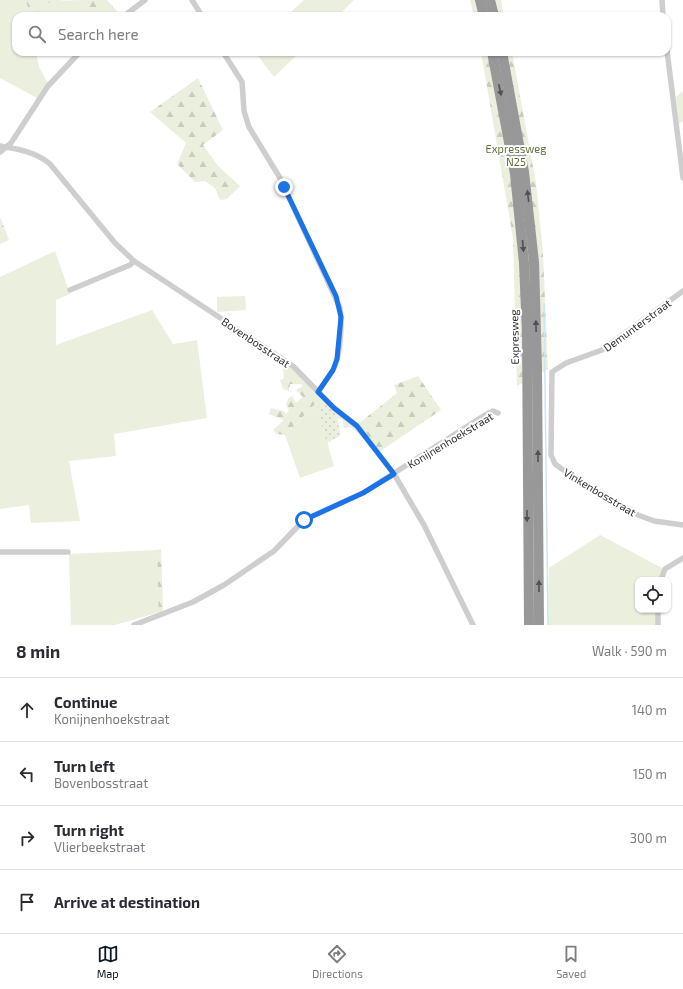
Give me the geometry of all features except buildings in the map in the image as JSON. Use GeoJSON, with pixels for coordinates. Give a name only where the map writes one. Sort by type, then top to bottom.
{"type":"FeatureCollection","features":[{"type":"Feature","properties":{"kind":"highway"},"geometry":{"type":"LineString","coordinates":[[480,0],[483,12]]}},
{"type":"Feature","properties":{"kind":"highway"},"geometry":{"type":"LineString","coordinates":[[490,0],[493,12]]}},
{"type":"Feature","properties":{"kind":"highway","name":"Expresweg"},"geometry":{"type":"LineString","coordinates":[[493,56],[512,159],[524,263],[527,333],[529,625]]}},
{"type":"Feature","properties":{"kind":"highway","name":"Expresweg"},"geometry":{"type":"LineString","coordinates":[[503,56],[524,172],[534,262],[537,360],[539,625]]}},
{"type":"Feature","properties":{"kind":"street"},"geometry":{"type":"LineString","coordinates":[[129,12],[144,0]]}},
{"type":"Feature","properties":{"kind":"street"},"geometry":{"type":"LineString","coordinates":[[192,0],[200,12]]}},
{"type":"Feature","properties":{"kind":"street"},"geometry":{"type":"LineString","coordinates":[[662,0],[663,12]]}},
{"type":"Feature","properties":{"kind":"street"},"geometry":{"type":"LineString","coordinates":[[0,152],[7,147],[48,86],[76,56]]}},
{"type":"Feature","properties":{"kind":"street"},"geometry":{"type":"LineString","coordinates":[[226,56],[242,82],[244,111],[249,128],[280,178],[340,308],[341,320],[337,359],[333,370],[318,392]]}},
{"type":"Feature","properties":{"kind":"street"},"geometry":{"type":"LineString","coordinates":[[668,56],[683,178]]}},
{"type":"Feature","properties":{"kind":"street","name":"Bovenbosstraat"},"geometry":{"type":"LineString","coordinates":[[0,146],[43,158],[50,164],[115,243],[134,261],[293,366],[334,408],[357,426],[394,474],[424,525],[473,625]]}},
{"type":"Feature","properties":{"kind":"street"},"geometry":{"type":"LineString","coordinates":[[70,290],[130,265],[134,261]]}},
{"type":"Feature","properties":{"kind":"street","name":"Demunterstraat"},"geometry":{"type":"LineString","coordinates":[[566,363],[602,350],[683,291]]}},
{"type":"Feature","properties":{"kind":"street","name":"Vinkenbosstraat"},"geometry":{"type":"LineString","coordinates":[[566,363],[552,372],[551,378],[551,455],[555,464],[638,515],[654,521],[683,525]]}},
{"type":"Feature","properties":{"kind":"street","name":"Konijnenhoekstraat"},"geometry":{"type":"LineString","coordinates":[[134,625],[194,602],[224,585],[274,551],[304,520],[363,493],[485,415],[493,411],[498,413]]}},
{"type":"Feature","properties":{"kind":"street"},"geometry":{"type":"LineString","coordinates":[[0,552],[68,552]]}},
{"type":"Feature","properties":{"kind":"street"},"geometry":{"type":"LineString","coordinates":[[662,577],[665,569],[683,558]]}},
{"type":"Feature","properties":{"kind":"street"},"geometry":{"type":"LineString","coordinates":[[658,613],[658,625]]}},
{"type":"Feature","properties":{"kind":"green space"},"geometry":{"type":"Polygon","coordinates":[[[0,0],[26,0],[29,12],[12,12],[12,56],[37,56],[39,67],[48,83],[37,98],[0,78],[0,0]]]}},
{"type":"Feature","properties":{"kind":"green space"},"geometry":{"type":"Polygon","coordinates":[[[26,0],[65,0],[40,4],[40,12],[29,12],[26,0]]]}},
{"type":"Feature","properties":{"kind":"green space"},"geometry":{"type":"Polygon","coordinates":[[[81,0],[88,12],[40,12],[40,4],[57,1],[81,0]]]}},
{"type":"Feature","properties":{"kind":"green space"},"geometry":{"type":"Polygon","coordinates":[[[81,0],[107,0],[118,12],[88,12],[81,0]]]}},
{"type":"Feature","properties":{"kind":"green space"},"geometry":{"type":"Polygon","coordinates":[[[304,0],[354,0],[342,12],[291,12],[304,0]]]}},
{"type":"Feature","properties":{"kind":"green space"},"geometry":{"type":"Polygon","coordinates":[[[470,0],[501,0],[503,12],[473,12],[470,0]]]}},
{"type":"Feature","properties":{"kind":"green space"},"geometry":{"type":"Polygon","coordinates":[[[258,56],[296,56],[274,77],[258,56]]]}},
{"type":"Feature","properties":{"kind":"green space","name":"Expressweg N25"},"geometry":{"type":"Polygon","coordinates":[[[482,56],[513,56],[536,183],[543,254],[548,369],[517,386],[513,238],[482,56]]]}},
{"type":"Feature","properties":{"kind":"green space"},"geometry":{"type":"Polygon","coordinates":[[[198,78],[223,130],[203,145],[218,166],[240,186],[227,199],[220,200],[215,188],[205,181],[195,182],[177,164],[186,143],[150,112],[198,78]]]}},
{"type":"Feature","properties":{"kind":"green space"},"geometry":{"type":"Polygon","coordinates":[[[683,91],[683,121],[679,124],[676,97],[683,91]]]}},
{"type":"Feature","properties":{"kind":"green space"},"geometry":{"type":"Polygon","coordinates":[[[0,217],[9,240],[0,244],[0,217]]]}},
{"type":"Feature","properties":{"kind":"green space"},"geometry":{"type":"Polygon","coordinates":[[[55,251],[70,294],[56,300],[56,345],[152,310],[173,344],[197,340],[207,418],[114,434],[116,456],[69,461],[80,521],[31,523],[29,505],[0,509],[0,277],[55,251]]]}},
{"type":"Feature","properties":{"kind":"green space"},"geometry":{"type":"Polygon","coordinates":[[[245,296],[246,310],[217,312],[217,297],[245,296]]]}},
{"type":"Feature","properties":{"kind":"green space"},"geometry":{"type":"Polygon","coordinates":[[[282,358],[334,408],[358,424],[397,393],[394,385],[418,376],[441,410],[379,452],[351,427],[344,428],[342,419],[337,419],[336,414],[325,404],[317,407],[316,403],[285,435],[277,434],[273,430],[284,420],[269,414],[271,408],[284,411],[286,414],[289,410],[286,405],[288,399],[292,396],[296,403],[303,397],[296,390],[303,386],[301,384],[290,384],[289,391],[283,389],[280,380],[284,378],[282,358]]]}},
{"type":"Feature","properties":{"kind":"green space"},"geometry":{"type":"Polygon","coordinates":[[[316,403],[334,466],[300,478],[285,435],[316,403]]]}},
{"type":"Feature","properties":{"kind":"green space"},"geometry":{"type":"Polygon","coordinates":[[[325,404],[336,414],[341,435],[327,443],[317,407],[325,404]]]}},
{"type":"Feature","properties":{"kind":"green space"},"geometry":{"type":"Polygon","coordinates":[[[600,535],[664,569],[660,577],[635,577],[635,613],[656,613],[656,625],[548,625],[549,568],[600,535]]]}},
{"type":"Feature","properties":{"kind":"green space"},"geometry":{"type":"Polygon","coordinates":[[[161,549],[163,610],[159,615],[157,550],[161,549]]]}},
{"type":"Feature","properties":{"kind":"green space"},"geometry":{"type":"Polygon","coordinates":[[[157,550],[160,612],[115,625],[71,625],[69,554],[157,550]]]}},
{"type":"Feature","properties":{"kind":"waterway"},"geometry":{"type":"LineString","coordinates":[[544,304],[548,625]]}},
{"type":"Feature","properties":{"kind":"route"},"geometry":{"type":"LineString","coordinates":[[284,187],[330,283],[340,308],[341,320],[337,359],[333,370],[318,392],[334,408],[357,426],[379,452],[394,474],[363,493],[314,514],[304,520]]}}]}
